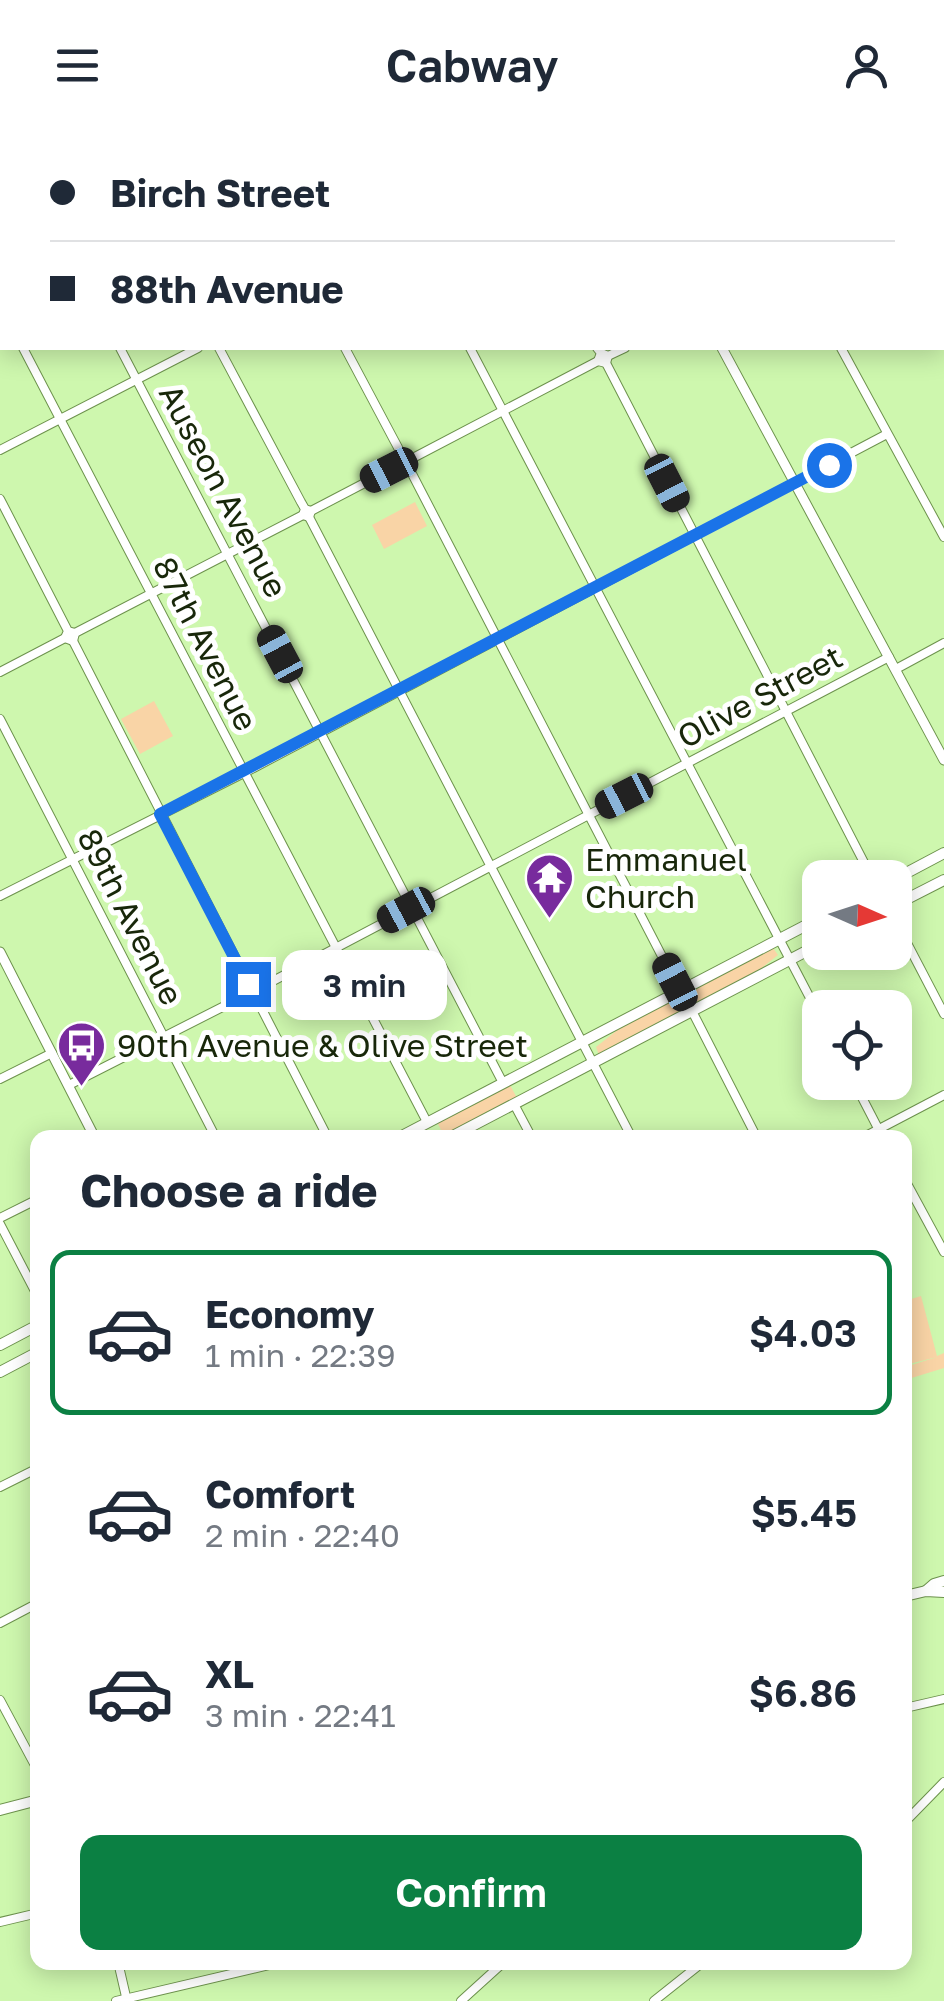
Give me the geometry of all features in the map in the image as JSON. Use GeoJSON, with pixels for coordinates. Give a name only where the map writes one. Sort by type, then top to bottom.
{"type":"FeatureCollection","features":[{"type":"Feature","properties":{"kind":"main road"},"geometry":{"type":"LineString","coordinates":[[912,870],[944,853]]}},
{"type":"Feature","properties":{"kind":"main road"},"geometry":{"type":"LineString","coordinates":[[912,896],[944,880]]}},
{"type":"Feature","properties":{"kind":"main road"},"geometry":{"type":"LineString","coordinates":[[413,1130],[802,927]]}},
{"type":"Feature","properties":{"kind":"main road"},"geometry":{"type":"LineString","coordinates":[[464,1130],[802,954]]}},
{"type":"Feature","properties":{"kind":"main road"},"geometry":{"type":"LineString","coordinates":[[0,1345],[30,1329]]}},
{"type":"Feature","properties":{"kind":"main road"},"geometry":{"type":"LineString","coordinates":[[0,1372],[30,1356]]}},
{"type":"Feature","properties":{"kind":"main road"},"geometry":{"type":"LineString","coordinates":[[926,1591],[944,1582]]}},
{"type":"Feature","properties":{"kind":"main road"},"geometry":{"type":"LineString","coordinates":[[912,1594],[944,1592]]}},
{"type":"Feature","properties":{"kind":"main road"},"geometry":{"type":"LineString","coordinates":[[0,1810],[30,1802]]}},
{"type":"Feature","properties":{"kind":"street","name":"87th Avenue"},"geometry":{"type":"LineString","coordinates":[[25,350],[428,1122]]}},
{"type":"Feature","properties":{"kind":"street","name":"Auseon Avenue"},"geometry":{"type":"LineString","coordinates":[[121,350],[503,1083]]}},
{"type":"Feature","properties":{"kind":"street"},"geometry":{"type":"LineString","coordinates":[[0,450],[194,350]]}},
{"type":"Feature","properties":{"kind":"street"},"geometry":{"type":"LineString","coordinates":[[220,350],[628,1130]]}},
{"type":"Feature","properties":{"kind":"street"},"geometry":{"type":"LineString","coordinates":[[346,350],[680,991]]}},
{"type":"Feature","properties":{"kind":"street"},"geometry":{"type":"LineString","coordinates":[[471,350],[806,990]]}},
{"type":"Feature","properties":{"kind":"street"},"geometry":{"type":"LineString","coordinates":[[723,350],[944,760]]}},
{"type":"Feature","properties":{"kind":"street"},"geometry":{"type":"LineString","coordinates":[[842,350],[944,537]]}},
{"type":"Feature","properties":{"kind":"street"},"geometry":{"type":"LineString","coordinates":[[0,672],[602,356],[863,860]]}},
{"type":"Feature","properties":{"kind":"street"},"geometry":{"type":"LineString","coordinates":[[0,896],[887,434]]}},
{"type":"Feature","properties":{"kind":"street"},"geometry":{"type":"LineString","coordinates":[[0,499],[324,1130]]}},
{"type":"Feature","properties":{"kind":"street","name":"Olive Street"},"geometry":{"type":"LineString","coordinates":[[896,669],[944,644]]}},
{"type":"Feature","properties":{"kind":"street","name":"Olive Street"},"geometry":{"type":"LineString","coordinates":[[68,1085],[889,657]]}},
{"type":"Feature","properties":{"kind":"street","name":"89th Avenue"},"geometry":{"type":"LineString","coordinates":[[0,718],[212,1130]]}},
{"type":"Feature","properties":{"kind":"street"},"geometry":{"type":"LineString","coordinates":[[0,952],[91,1130]]}},
{"type":"Feature","properties":{"kind":"street"},"geometry":{"type":"LineString","coordinates":[[912,953],[944,1014]]}},
{"type":"Feature","properties":{"kind":"street"},"geometry":{"type":"LineString","coordinates":[[692,1011],[753,1130]]}},
{"type":"Feature","properties":{"kind":"street"},"geometry":{"type":"LineString","coordinates":[[0,1079],[52,1052]]}},
{"type":"Feature","properties":{"kind":"street"},"geometry":{"type":"LineString","coordinates":[[886,1130],[944,1095]]}},
{"type":"Feature","properties":{"kind":"street"},"geometry":{"type":"LineString","coordinates":[[864,1100],[879,1130]]}},
{"type":"Feature","properties":{"kind":"street"},"geometry":{"type":"LineString","coordinates":[[514,1104],[528,1130]]}},
{"type":"Feature","properties":{"kind":"street"},"geometry":{"type":"LineString","coordinates":[[912,1193],[943,1252]]}},
{"type":"Feature","properties":{"kind":"street"},"geometry":{"type":"LineString","coordinates":[[30,1204],[0,1221],[30,1281]]}},
{"type":"Feature","properties":{"kind":"street"},"geometry":{"type":"LineString","coordinates":[[0,1487],[30,1472]]}},
{"type":"Feature","properties":{"kind":"street"},"geometry":{"type":"LineString","coordinates":[[0,1623],[30,1607]]}},
{"type":"Feature","properties":{"kind":"street"},"geometry":{"type":"LineString","coordinates":[[912,1706],[944,1699]]}},
{"type":"Feature","properties":{"kind":"street"},"geometry":{"type":"LineString","coordinates":[[0,1700],[30,1754]]}},
{"type":"Feature","properties":{"kind":"street"},"geometry":{"type":"LineString","coordinates":[[912,1815],[944,1782]]}},
{"type":"Feature","properties":{"kind":"street"},"geometry":{"type":"LineString","coordinates":[[0,1922],[30,1914]]}},
{"type":"Feature","properties":{"kind":"street"},"geometry":{"type":"LineString","coordinates":[[120,1970],[127,2000]]}},
{"type":"Feature","properties":{"kind":"street"},"geometry":{"type":"LineString","coordinates":[[116,2001],[249,1970]]}},
{"type":"Feature","properties":{"kind":"street"},"geometry":{"type":"LineString","coordinates":[[462,2001],[495,1970]]}},
{"type":"Feature","properties":{"kind":"street"},"geometry":{"type":"LineString","coordinates":[[654,2001],[693,1970]]}},
{"type":"Feature","properties":{"kind":"shaded area"},"geometry":{"type":"Polygon","coordinates":[[[415,502],[427,526],[384,549],[372,525],[415,502]]]}},
{"type":"Feature","properties":{"kind":"shaded area"},"geometry":{"type":"Polygon","coordinates":[[[154,701],[173,736],[140,754],[121,719],[154,701]]]}},
{"type":"Feature","properties":{"kind":"shaded area"},"geometry":{"type":"Polygon","coordinates":[[[773,948],[778,955],[753,975],[685,1010],[679,997],[773,948]]]}},
{"type":"Feature","properties":{"kind":"shaded area"},"geometry":{"type":"Polygon","coordinates":[[[676,999],[683,1012],[599,1055],[596,1047],[620,1028],[676,999]]]}},
{"type":"Feature","properties":{"kind":"shaded area"},"geometry":{"type":"Polygon","coordinates":[[[510,1085],[517,1098],[456,1130],[441,1130],[437,1122],[510,1085]]]}},
{"type":"Feature","properties":{"kind":"shaded area"},"geometry":{"type":"Polygon","coordinates":[[[921,1296],[937,1356],[944,1353],[944,1368],[912,1378],[912,1365],[937,1357],[912,1363],[912,1299],[921,1296]]]}},
{"type":"Feature","properties":{"kind":"place","name":"Emmanuel Church"},"geometry":{"type":"Point","coordinates":[550,920]}},
{"type":"Feature","properties":{"kind":"place","name":"90th Avenue & Olive Street"},"geometry":{"type":"Point","coordinates":[82,1088]}},
{"type":"Feature","properties":{"kind":"route"},"geometry":{"type":"LineString","coordinates":[[248,984],[160,814],[829,465]]}}]}
